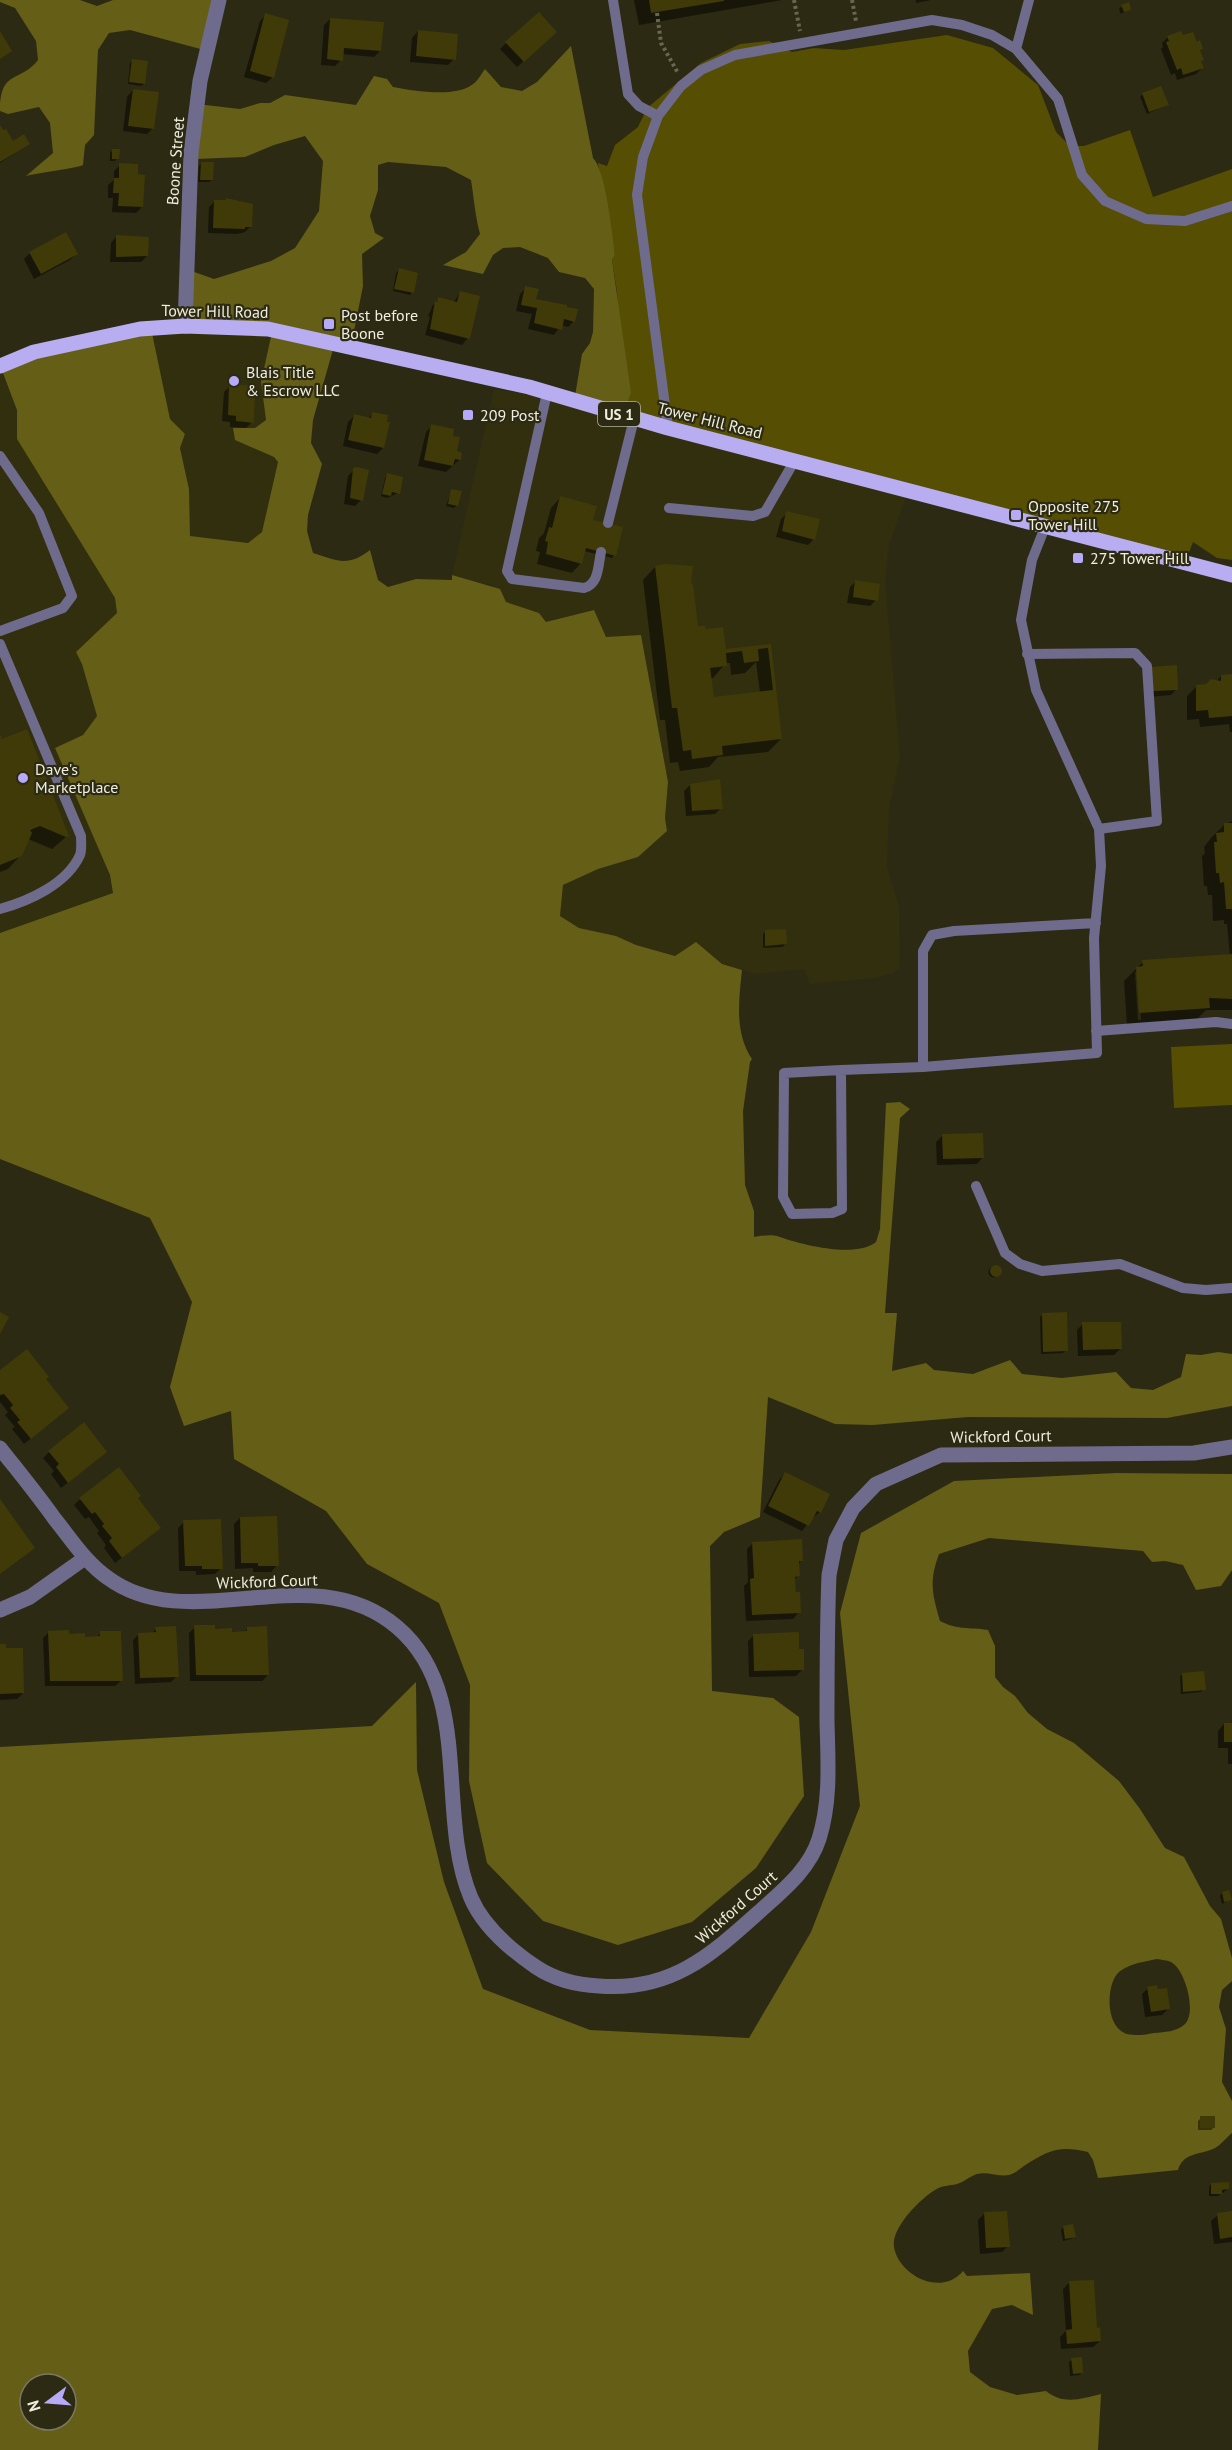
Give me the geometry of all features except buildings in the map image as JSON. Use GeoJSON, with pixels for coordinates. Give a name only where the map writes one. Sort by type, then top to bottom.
{"type":"FeatureCollection","features":[{"type":"Feature","properties":{"kind":"main road","name":"Tower Hill Road"},"geometry":{"type":"LineString","coordinates":[[0,366],[34,352],[140,329],[185,326],[268,328],[547,393],[668,428],[1232,575]]}},
{"type":"Feature","properties":{"kind":"street","name":"Boone Street"},"geometry":{"type":"LineString","coordinates":[[185,326],[190,153],[200,81],[219,0]]}},
{"type":"Feature","properties":{"kind":"street","name":"Wickford Court"},"geometry":{"type":"LineString","coordinates":[[0,1448],[85,1558],[108,1579],[139,1595],[179,1602],[313,1594],[361,1604],[398,1628],[423,1658],[444,1705],[460,1861],[472,1900],[493,1932],[538,1968],[577,1985],[623,1989],[671,1977],[714,1952],[799,1876],[818,1842],[828,1804],[829,1575],[836,1540],[853,1508],[876,1484],[941,1455],[1194,1453],[1232,1447]]}},
{"type":"Feature","properties":{"kind":"street"},"geometry":{"type":"LineString","coordinates":[[0,1610],[30,1597],[85,1558]]}},
{"type":"Feature","properties":{"kind":"lane"},"geometry":{"type":"LineString","coordinates":[[613,0],[628,94],[639,106],[658,116]]}},
{"type":"Feature","properties":{"kind":"lane"},"geometry":{"type":"LineString","coordinates":[[1016,49],[1029,0]]}},
{"type":"Feature","properties":{"kind":"lane"},"geometry":{"type":"LineString","coordinates":[[668,428],[637,195],[643,157],[658,116],[684,84],[701,70],[735,55],[935,20],[992,35],[1016,49],[1058,99],[1082,175],[1105,201],[1146,219],[1185,221],[1232,206]]}},
{"type":"Feature","properties":{"kind":"lane"},"geometry":{"type":"LineString","coordinates":[[547,393],[507,571],[512,579],[584,588],[591,586],[596,579],[601,552]]}},
{"type":"Feature","properties":{"kind":"lane"},"geometry":{"type":"LineString","coordinates":[[608,523],[634,418]]}},
{"type":"Feature","properties":{"kind":"lane"},"geometry":{"type":"LineString","coordinates":[[0,456],[39,513],[72,596],[63,608],[0,631]]}},
{"type":"Feature","properties":{"kind":"lane"},"geometry":{"type":"LineString","coordinates":[[669,508],[753,516],[765,512],[795,460]]}},
{"type":"Feature","properties":{"kind":"lane"},"geometry":{"type":"LineString","coordinates":[[841,1071],[842,1209],[832,1213],[792,1214],[783,1197],[784,1073],[923,1067],[1097,1053],[1096,923],[1101,866],[1099,829],[1036,690],[1021,620],[1032,561],[1045,527]]}},
{"type":"Feature","properties":{"kind":"lane"},"geometry":{"type":"LineString","coordinates":[[0,644],[81,836],[80,854],[63,877],[42,892],[0,909]]}},
{"type":"Feature","properties":{"kind":"lane"},"geometry":{"type":"LineString","coordinates":[[1027,654],[1135,653],[1148,666],[1157,822],[1099,829]]}},
{"type":"Feature","properties":{"kind":"lane"},"geometry":{"type":"LineString","coordinates":[[923,1067],[923,951],[932,935],[954,931],[1096,923]]}},
{"type":"Feature","properties":{"kind":"lane"},"geometry":{"type":"LineString","coordinates":[[1096,1031],[1216,1022],[1232,1024]]}},
{"type":"Feature","properties":{"kind":"lane"},"geometry":{"type":"LineString","coordinates":[[976,1186],[1005,1252],[1020,1264],[1042,1270],[1119,1264],[1183,1288],[1206,1290],[1232,1288]]}},
{"type":"Feature","properties":{"kind":"path"},"geometry":{"type":"LineString","coordinates":[[794,0],[802,44]]}},
{"type":"Feature","properties":{"kind":"path"},"geometry":{"type":"LineString","coordinates":[[657,13],[662,43],[684,84]]}},
{"type":"Feature","properties":{"kind":"shaded area"},"geometry":{"type":"Polygon","coordinates":[[[0,0],[80,0],[97,6],[113,0],[218,0],[204,50],[130,30],[109,33],[98,50],[94,135],[85,145],[83,165],[26,176],[53,153],[50,123],[39,107],[8,114],[0,111],[3,89],[7,82],[38,60],[36,41],[15,8],[0,0]]]}},
{"type":"Feature","properties":{"kind":"shaded area"},"geometry":{"type":"Polygon","coordinates":[[[947,35],[993,48],[1038,85],[1056,132],[1070,146],[1084,146],[1130,130],[1153,197],[1232,169],[1232,560],[1217,558],[1193,542],[1185,563],[623,413],[617,292],[612,260],[615,255],[598,163],[607,166],[615,145],[638,127],[647,108],[701,63],[740,44],[769,41],[792,52],[814,48],[844,50],[947,35]]]}},
{"type":"Feature","properties":{"kind":"shaded area"},"geometry":{"type":"Polygon","coordinates":[[[571,46],[593,158],[602,176],[610,219],[615,255],[612,260],[631,393],[623,413],[574,402],[582,354],[590,343],[593,332],[594,289],[585,278],[559,272],[548,258],[520,247],[503,248],[493,255],[483,274],[443,265],[466,252],[480,234],[471,180],[446,167],[388,162],[378,165],[378,190],[370,216],[375,233],[384,238],[362,254],[363,286],[352,341],[334,346],[313,420],[311,443],[322,464],[308,515],[307,531],[313,553],[349,561],[370,550],[378,580],[388,587],[416,579],[452,580],[452,575],[500,589],[506,602],[539,613],[546,622],[594,610],[606,637],[641,635],[668,782],[665,818],[667,831],[638,857],[598,869],[563,885],[560,916],[579,928],[616,936],[636,945],[675,956],[696,942],[722,964],[742,970],[739,1004],[740,1027],[746,1049],[752,1059],[743,1111],[745,1185],[754,1211],[754,1237],[775,1235],[812,1246],[841,1250],[867,1247],[876,1242],[880,1229],[886,1103],[900,1102],[910,1109],[900,1118],[885,1313],[897,1313],[892,1371],[926,1363],[934,1370],[973,1374],[1010,1360],[1022,1374],[1062,1378],[1116,1372],[1131,1388],[1153,1390],[1181,1377],[1186,1354],[1201,1355],[1218,1352],[1232,1354],[1232,1406],[1167,1418],[968,1417],[873,1425],[835,1424],[768,1397],[760,1517],[724,1532],[710,1546],[712,1691],[773,1698],[799,1717],[804,1796],[756,1868],[692,1922],[618,1945],[543,1921],[487,1863],[469,1781],[470,1685],[439,1603],[367,1564],[326,1511],[234,1459],[231,1411],[184,1426],[170,1387],[192,1302],[150,1218],[0,1159],[0,933],[113,893],[110,875],[55,748],[83,735],[97,716],[82,664],[76,652],[117,613],[115,598],[17,439],[17,410],[1,368],[14,362],[152,333],[170,419],[185,434],[180,448],[189,489],[190,536],[248,543],[262,532],[278,462],[274,457],[235,440],[233,428],[255,428],[266,420],[261,382],[272,332],[186,325],[186,269],[214,279],[271,261],[295,248],[319,211],[323,161],[305,136],[245,157],[196,159],[197,104],[240,109],[260,103],[270,103],[285,95],[356,105],[374,76],[387,79],[393,87],[423,92],[446,92],[456,91],[473,84],[485,69],[501,87],[522,91],[537,82],[571,46]]]}},
{"type":"Feature","properties":{"kind":"shaded area"},"geometry":{"type":"Polygon","coordinates":[[[272,332],[261,382],[266,420],[255,428],[234,428],[235,440],[274,457],[278,462],[262,532],[248,543],[190,537],[189,489],[180,448],[185,434],[170,419],[152,333],[272,332]]]}},
{"type":"Feature","properties":{"kind":"shaded area"},"geometry":{"type":"Polygon","coordinates":[[[0,368],[18,410],[17,439],[115,598],[117,614],[76,652],[82,663],[97,716],[83,735],[113,893],[0,933],[0,368]]]}},
{"type":"Feature","properties":{"kind":"shaded area"},"geometry":{"type":"Polygon","coordinates":[[[494,389],[574,402],[907,494],[889,545],[885,581],[900,757],[889,808],[887,867],[899,906],[900,969],[875,978],[810,984],[804,969],[756,974],[722,964],[696,943],[675,956],[636,945],[616,936],[579,928],[560,916],[563,885],[598,869],[638,857],[667,831],[665,818],[668,782],[641,635],[606,638],[593,610],[546,622],[539,613],[506,602],[492,585],[452,575],[494,389]]]}},
{"type":"Feature","properties":{"kind":"shaded area"},"geometry":{"type":"Polygon","coordinates":[[[1232,1044],[1232,1105],[1174,1108],[1171,1047],[1232,1044]]]}},
{"type":"Feature","properties":{"kind":"shaded area"},"geometry":{"type":"Polygon","coordinates":[[[1116,1473],[1232,1474],[1232,1570],[1221,1586],[1196,1590],[1183,1565],[1165,1561],[1152,1562],[1143,1551],[989,1538],[939,1554],[934,1572],[934,1595],[940,1621],[958,1627],[988,1630],[995,1646],[995,1677],[1003,1687],[1047,1729],[1074,1743],[1119,1781],[1165,1848],[1184,1857],[1210,1906],[1221,1919],[1232,1958],[1232,1981],[1222,1990],[1219,2007],[1226,2029],[1222,2082],[1232,2101],[1232,2133],[1221,2144],[1213,2149],[1187,2157],[1178,2170],[1098,2178],[1088,2152],[1070,2149],[1055,2150],[1040,2156],[1015,2173],[1001,2175],[981,2173],[957,2184],[938,2188],[908,2215],[894,2239],[894,2247],[904,2267],[922,2280],[944,2282],[954,2279],[963,2271],[967,2276],[1030,2273],[1033,2315],[1012,2305],[992,2309],[968,2351],[970,2372],[990,2387],[1017,2395],[1046,2391],[1059,2398],[1072,2400],[1101,2394],[1098,2450],[0,2450],[0,1747],[372,1726],[416,1682],[417,1770],[444,1882],[483,1989],[590,2030],[749,2038],[811,1932],[860,1806],[840,1613],[861,1533],[954,1481],[1116,1473]],[[1157,1959],[1134,1964],[1123,1969],[1115,1977],[1110,1992],[1110,2009],[1115,2025],[1120,2030],[1127,2034],[1141,2035],[1178,2029],[1185,2024],[1190,2010],[1188,1991],[1181,1973],[1176,1966],[1166,1960],[1157,1959]]]}},
{"type":"Feature","properties":{"kind":"place","name":"Post before Boone"},"geometry":{"type":"Point","coordinates":[329,324]}},
{"type":"Feature","properties":{"kind":"place","name":"Blais Title & Escrow LLC"},"geometry":{"type":"Point","coordinates":[234,381]}},
{"type":"Feature","properties":{"kind":"place","name":"209 Post"},"geometry":{"type":"Point","coordinates":[468,415]}},
{"type":"Feature","properties":{"kind":"place","name":"Opposite 275 Tower Hill"},"geometry":{"type":"Point","coordinates":[1016,515]}},
{"type":"Feature","properties":{"kind":"place","name":"275 Tower Hill"},"geometry":{"type":"Point","coordinates":[1078,558]}},
{"type":"Feature","properties":{"kind":"place","name":"Dave's Marketplace"},"geometry":{"type":"Point","coordinates":[23,778]}}]}
